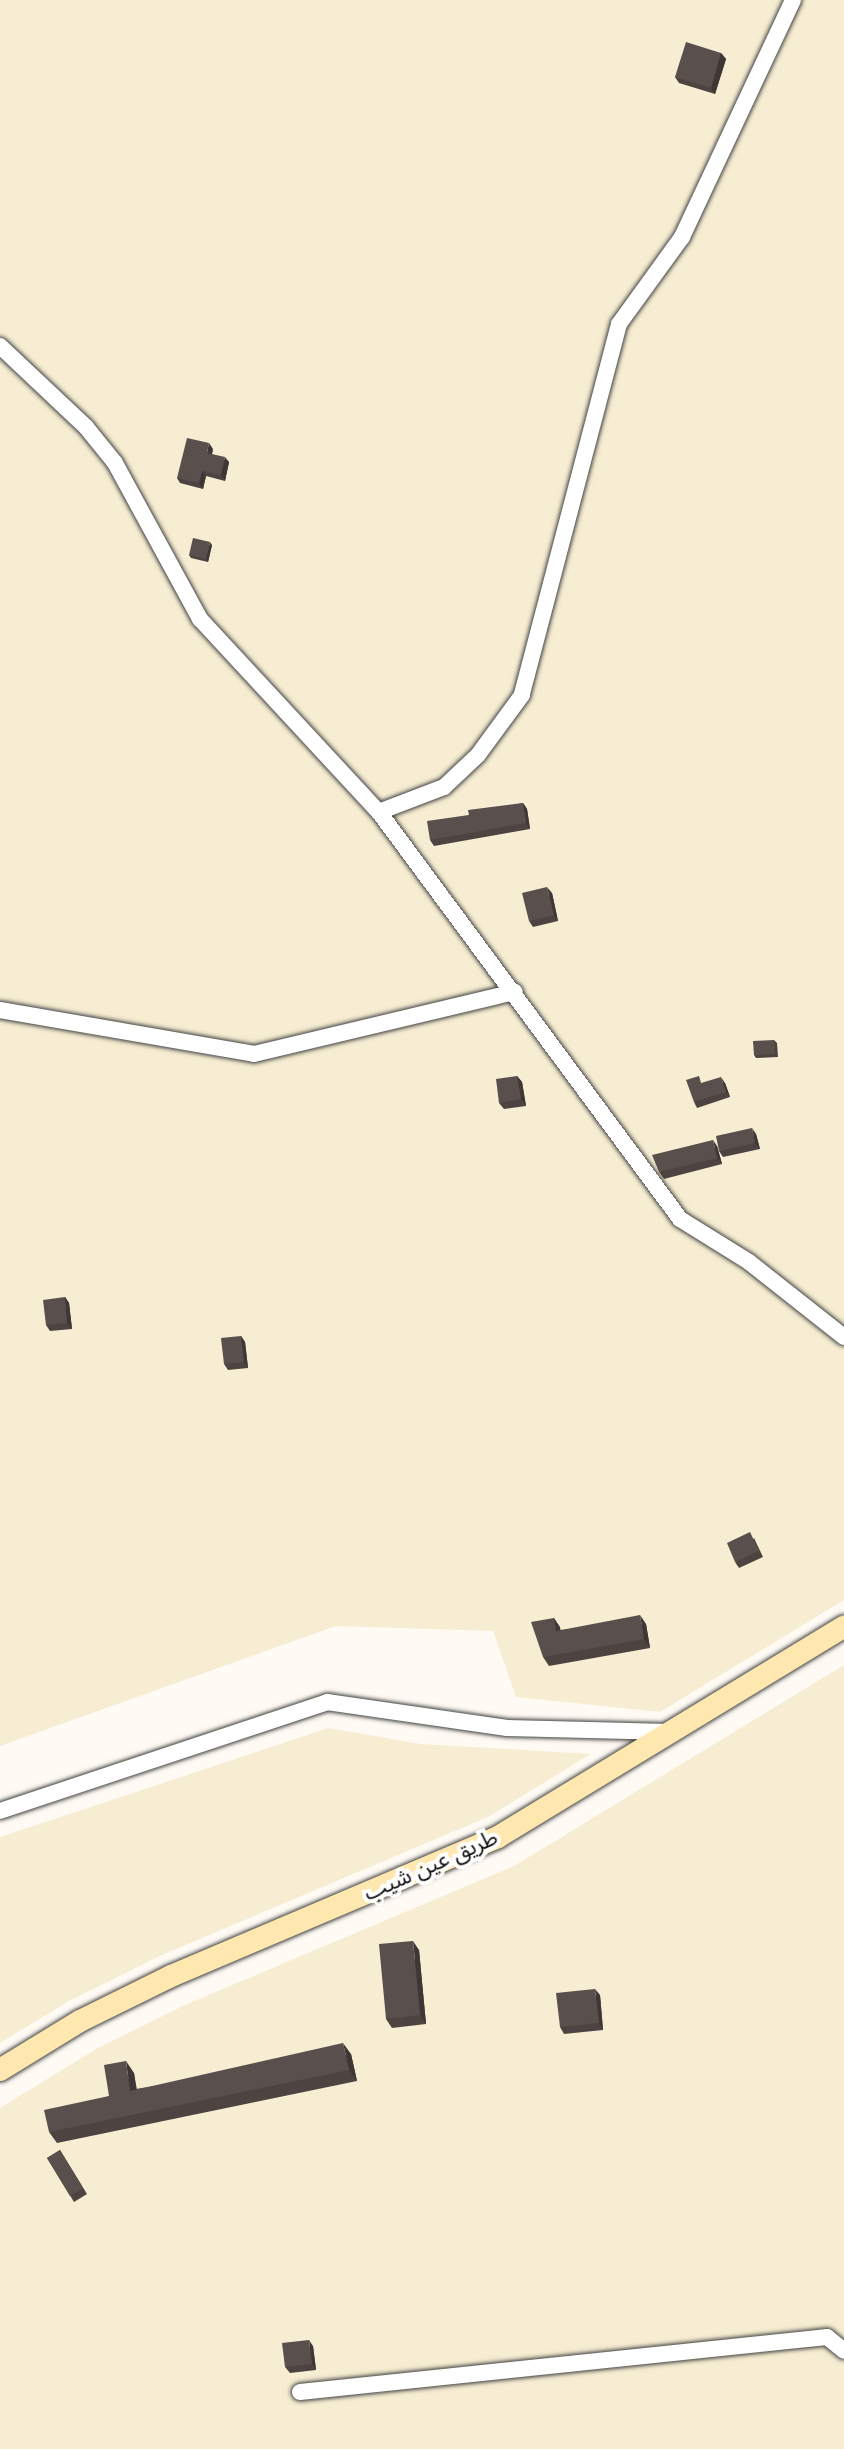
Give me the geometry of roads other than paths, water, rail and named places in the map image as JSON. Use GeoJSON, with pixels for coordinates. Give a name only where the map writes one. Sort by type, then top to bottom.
{"type":"FeatureCollection","features":[{"type":"Feature","properties":{"kind":"main road","name":"طريق عين شيب"},"geometry":{"type":"LineString","coordinates":[[0,2070],[80,2021],[171,1976],[498,1837],[844,1627]]}},
{"type":"Feature","properties":{"kind":"street"},"geometry":{"type":"LineString","coordinates":[[379,812],[444,787],[478,755],[522,695],[619,324],[682,237],[793,0]]}},
{"type":"Feature","properties":{"kind":"street"},"geometry":{"type":"LineString","coordinates":[[0,346],[86,427],[115,463],[200,619],[379,812],[680,1219],[749,1262],[844,1337]]}},
{"type":"Feature","properties":{"kind":"street"},"geometry":{"type":"LineString","coordinates":[[0,1010],[254,1054],[515,992]]}},
{"type":"Feature","properties":{"kind":"street"},"geometry":{"type":"LineString","coordinates":[[0,1811],[327,1702],[507,1728],[672,1732]]}},
{"type":"Feature","properties":{"kind":"street"},"geometry":{"type":"LineString","coordinates":[[300,2392],[827,2337],[844,2351]]}}]}
